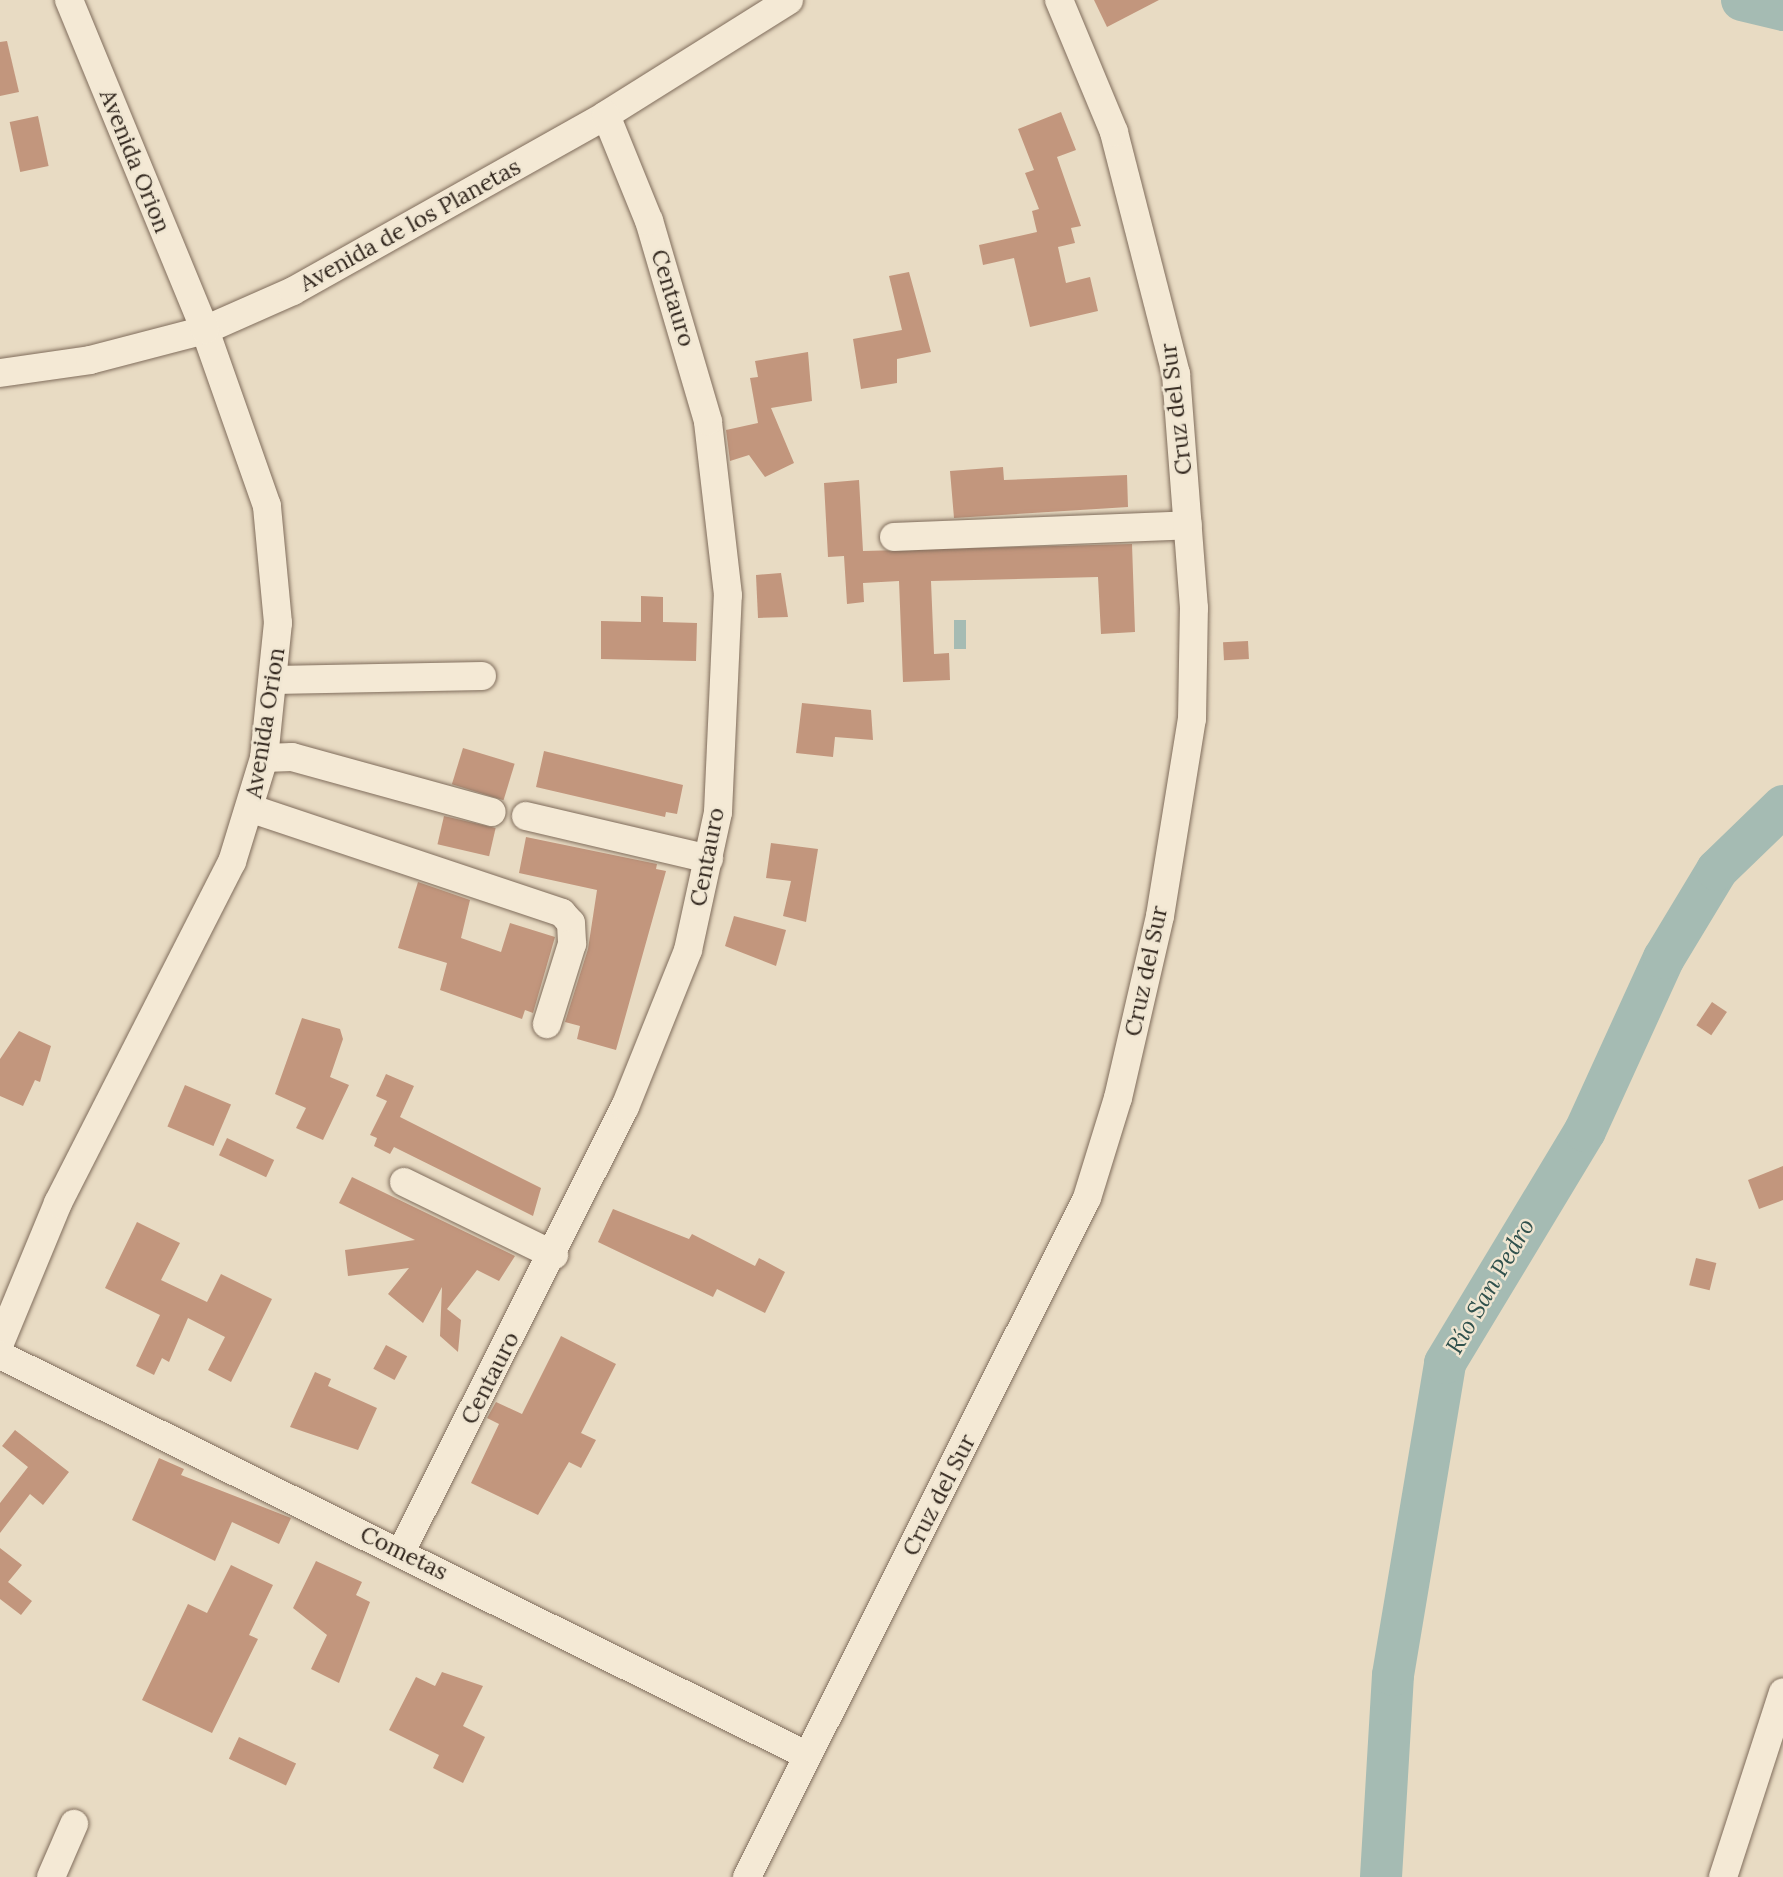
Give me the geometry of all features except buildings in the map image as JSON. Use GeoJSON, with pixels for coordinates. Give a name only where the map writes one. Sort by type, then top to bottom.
{"type":"FeatureCollection","features":[{"type":"Feature","properties":{"kind":"street","name":"Avenida Orion"},"geometry":{"type":"LineString","coordinates":[[0,1343],[58,1203],[150,1030],[252,809],[264,758],[275,681],[277,563],[267,506],[205,330],[69,0]]}},
{"type":"Feature","properties":{"kind":"street","name":"Avenida de los Planetas"},"geometry":{"type":"LineString","coordinates":[[0,373],[90,360],[205,330],[293,291],[606,115],[789,0]]}},
{"type":"Feature","properties":{"kind":"street","name":"Cruz del Sur"},"geometry":{"type":"LineString","coordinates":[[747,1877],[806,1755],[1049,1282],[1087,1198],[1114,1111],[1160,916],[1192,719],[1188,525],[1176,374],[1149,249],[1114,132],[1059,0]]}},
{"type":"Feature","properties":{"kind":"street","name":"Centauro"},"geometry":{"type":"LineString","coordinates":[[401,1552],[554,1255],[660,1024],[688,950],[709,859],[726,710],[728,595],[708,421],[649,221],[606,115]]}},
{"type":"Feature","properties":{"kind":"street"},"geometry":{"type":"LineString","coordinates":[[894,537],[1188,525]]}},
{"type":"Feature","properties":{"kind":"street"},"geometry":{"type":"LineString","coordinates":[[275,681],[482,676]]}},
{"type":"Feature","properties":{"kind":"street"},"geometry":{"type":"LineString","coordinates":[[264,758],[292,757],[492,812]]}},
{"type":"Feature","properties":{"kind":"street"},"geometry":{"type":"LineString","coordinates":[[252,809],[562,913],[570,923],[572,944],[547,1024]]}},
{"type":"Feature","properties":{"kind":"street"},"geometry":{"type":"LineString","coordinates":[[526,816],[709,859]]}},
{"type":"Feature","properties":{"kind":"street"},"geometry":{"type":"LineString","coordinates":[[404,1182],[554,1255]]}},
{"type":"Feature","properties":{"kind":"street","name":"Cometas"},"geometry":{"type":"LineString","coordinates":[[0,1355],[806,1755]]}},
{"type":"Feature","properties":{"kind":"street"},"geometry":{"type":"LineString","coordinates":[[1723,1877],[1783,1692]]}},
{"type":"Feature","properties":{"kind":"street"},"geometry":{"type":"LineString","coordinates":[[51,1877],[74,1824]]}},
{"type":"Feature","properties":{"kind":"water"},"geometry":{"type":"Polygon","coordinates":[[[954,620],[966,620],[966,649],[954,649],[954,620]]]}},
{"type":"Feature","properties":{"kind":"waterway","name":"Río San Pedro"},"geometry":{"type":"LineString","coordinates":[[1742,0],[1783,10]]}},
{"type":"Feature","properties":{"kind":"waterway","name":"Río San Pedro"},"geometry":{"type":"LineString","coordinates":[[1381,1877],[1393,1675],[1445,1363],[1585,1131],[1664,958],[1717,870],[1783,806]]}}]}
